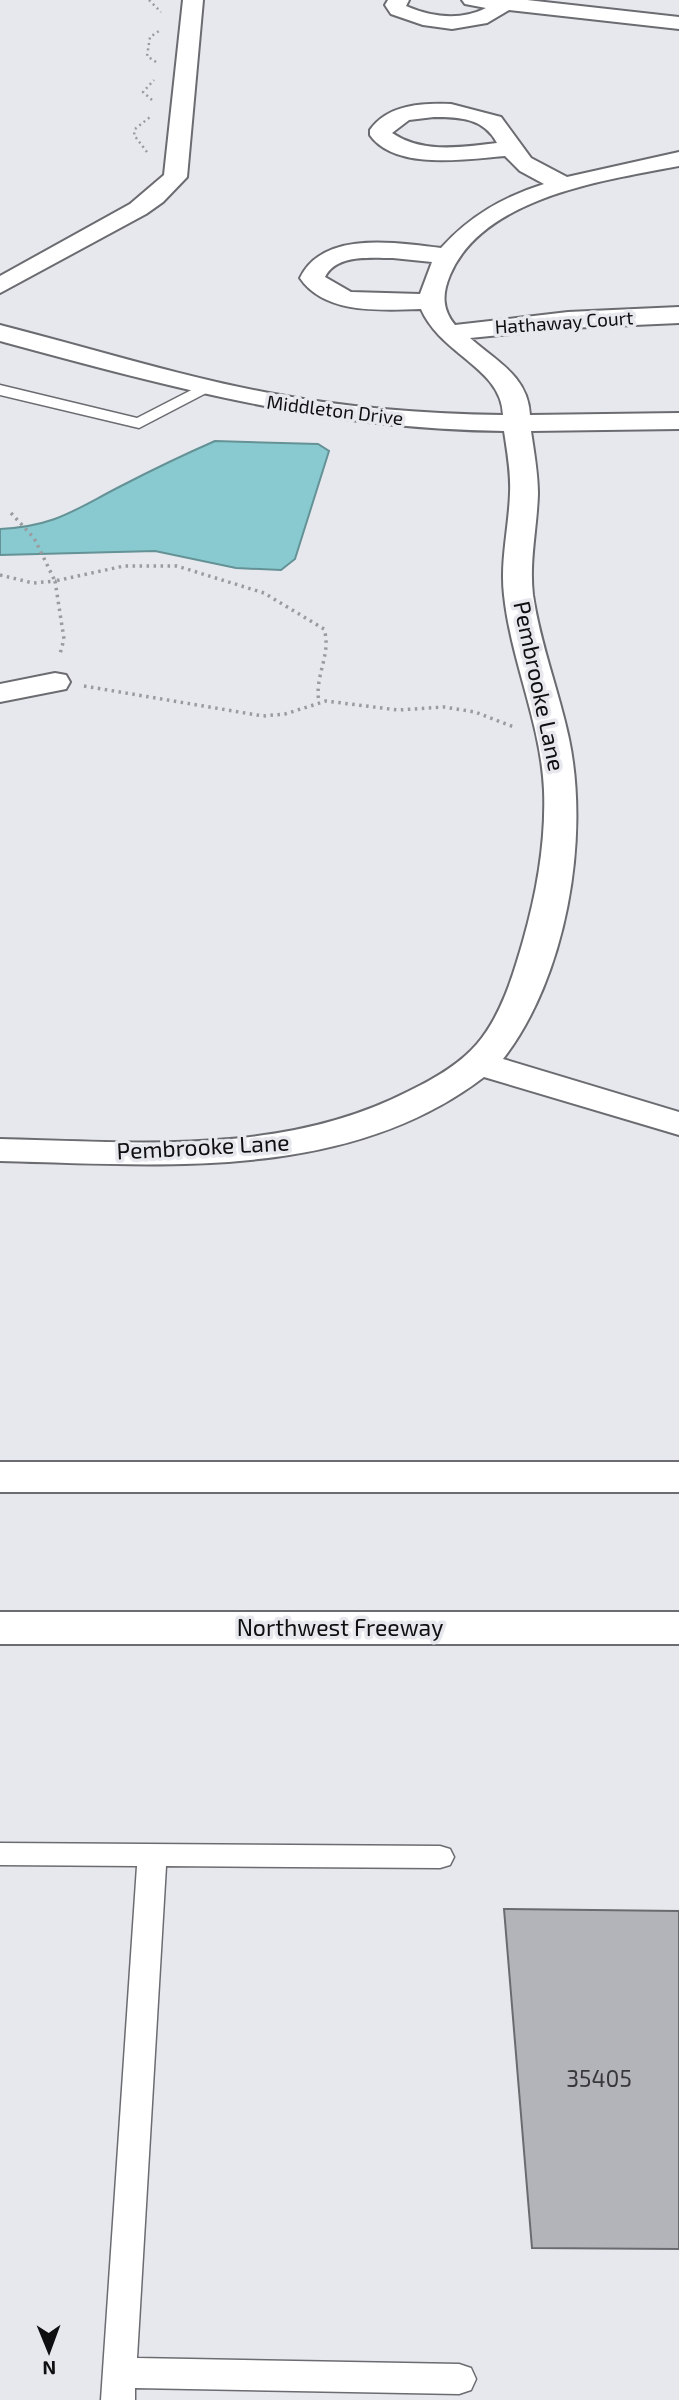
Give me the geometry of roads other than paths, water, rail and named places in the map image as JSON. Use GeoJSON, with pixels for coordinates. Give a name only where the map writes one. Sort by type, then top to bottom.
{"type":"FeatureCollection","features":[{"type":"Feature","properties":{"kind":"main road"},"geometry":{"type":"LineString","coordinates":[[0,286],[138,209],[175,177],[193,0]]}},
{"type":"Feature","properties":{"kind":"main road"},"geometry":{"type":"LineString","coordinates":[[399,0],[396,7],[407,14],[454,22],[480,18],[505,4]]}},
{"type":"Feature","properties":{"kind":"main road"},"geometry":{"type":"LineString","coordinates":[[472,0],[679,23]]}},
{"type":"Feature","properties":{"kind":"main road"},"geometry":{"type":"LineString","coordinates":[[512,149],[424,152],[397,146],[381,135],[381,130],[392,119],[412,113],[461,112],[490,120],[512,149],[533,170],[565,184]]}},
{"type":"Feature","properties":{"kind":"main road"},"geometry":{"type":"LineString","coordinates":[[449,333],[432,300],[433,286],[446,256],[476,226],[532,196],[565,184],[679,159]]}},
{"type":"Feature","properties":{"kind":"main road"},"geometry":{"type":"LineString","coordinates":[[432,300],[377,301],[339,296],[317,286],[312,278],[313,270],[318,263],[330,258],[365,251],[446,256]]}},
{"type":"Feature","properties":{"kind":"main road","name":"Hathaway Court"},"geometry":{"type":"LineString","coordinates":[[449,333],[569,320],[679,315]]}},
{"type":"Feature","properties":{"kind":"main road","name":"Pembrooke Lane"},"geometry":{"type":"LineString","coordinates":[[0,1150],[182,1152],[291,1144],[358,1128],[412,1107],[478,1063],[495,1045],[533,966],[549,913],[561,822],[560,785],[552,736],[519,596],[517,565],[524,490],[517,422],[510,388],[449,333]]}},
{"type":"Feature","properties":{"kind":"main road","name":"Middleton Drive"},"geometry":{"type":"LineString","coordinates":[[4,337],[205,388],[274,403],[359,415],[448,422],[679,421]]}},
{"type":"Feature","properties":{"kind":"main road"},"geometry":{"type":"LineString","coordinates":[[0,694],[55,682]]}},
{"type":"Feature","properties":{"kind":"main road"},"geometry":{"type":"LineString","coordinates":[[478,1063],[679,1124]]}},
{"type":"Feature","properties":{"kind":"main road"},"geometry":{"type":"LineString","coordinates":[[0,1477],[679,1477]]}},
{"type":"Feature","properties":{"kind":"main road","name":"Northwest Freeway"},"geometry":{"type":"LineString","coordinates":[[0,1628],[679,1628]]}},
{"type":"Feature","properties":{"kind":"lane"},"geometry":{"type":"LineString","coordinates":[[0,390],[139,423],[205,388]]}},
{"type":"Feature","properties":{"kind":"lane"},"geometry":{"type":"LineString","coordinates":[[0,1854],[440,1857]]}},
{"type":"Feature","properties":{"kind":"lane"},"geometry":{"type":"LineString","coordinates":[[152,1855],[119,2387],[459,2379]]}},
{"type":"Feature","properties":{"kind":"water"},"geometry":{"type":"Polygon","coordinates":[[[215,441],[318,444],[329,451],[295,559],[281,570],[236,568],[155,551],[0,555],[0,529],[36,524],[64,515],[215,441]]]}}]}
